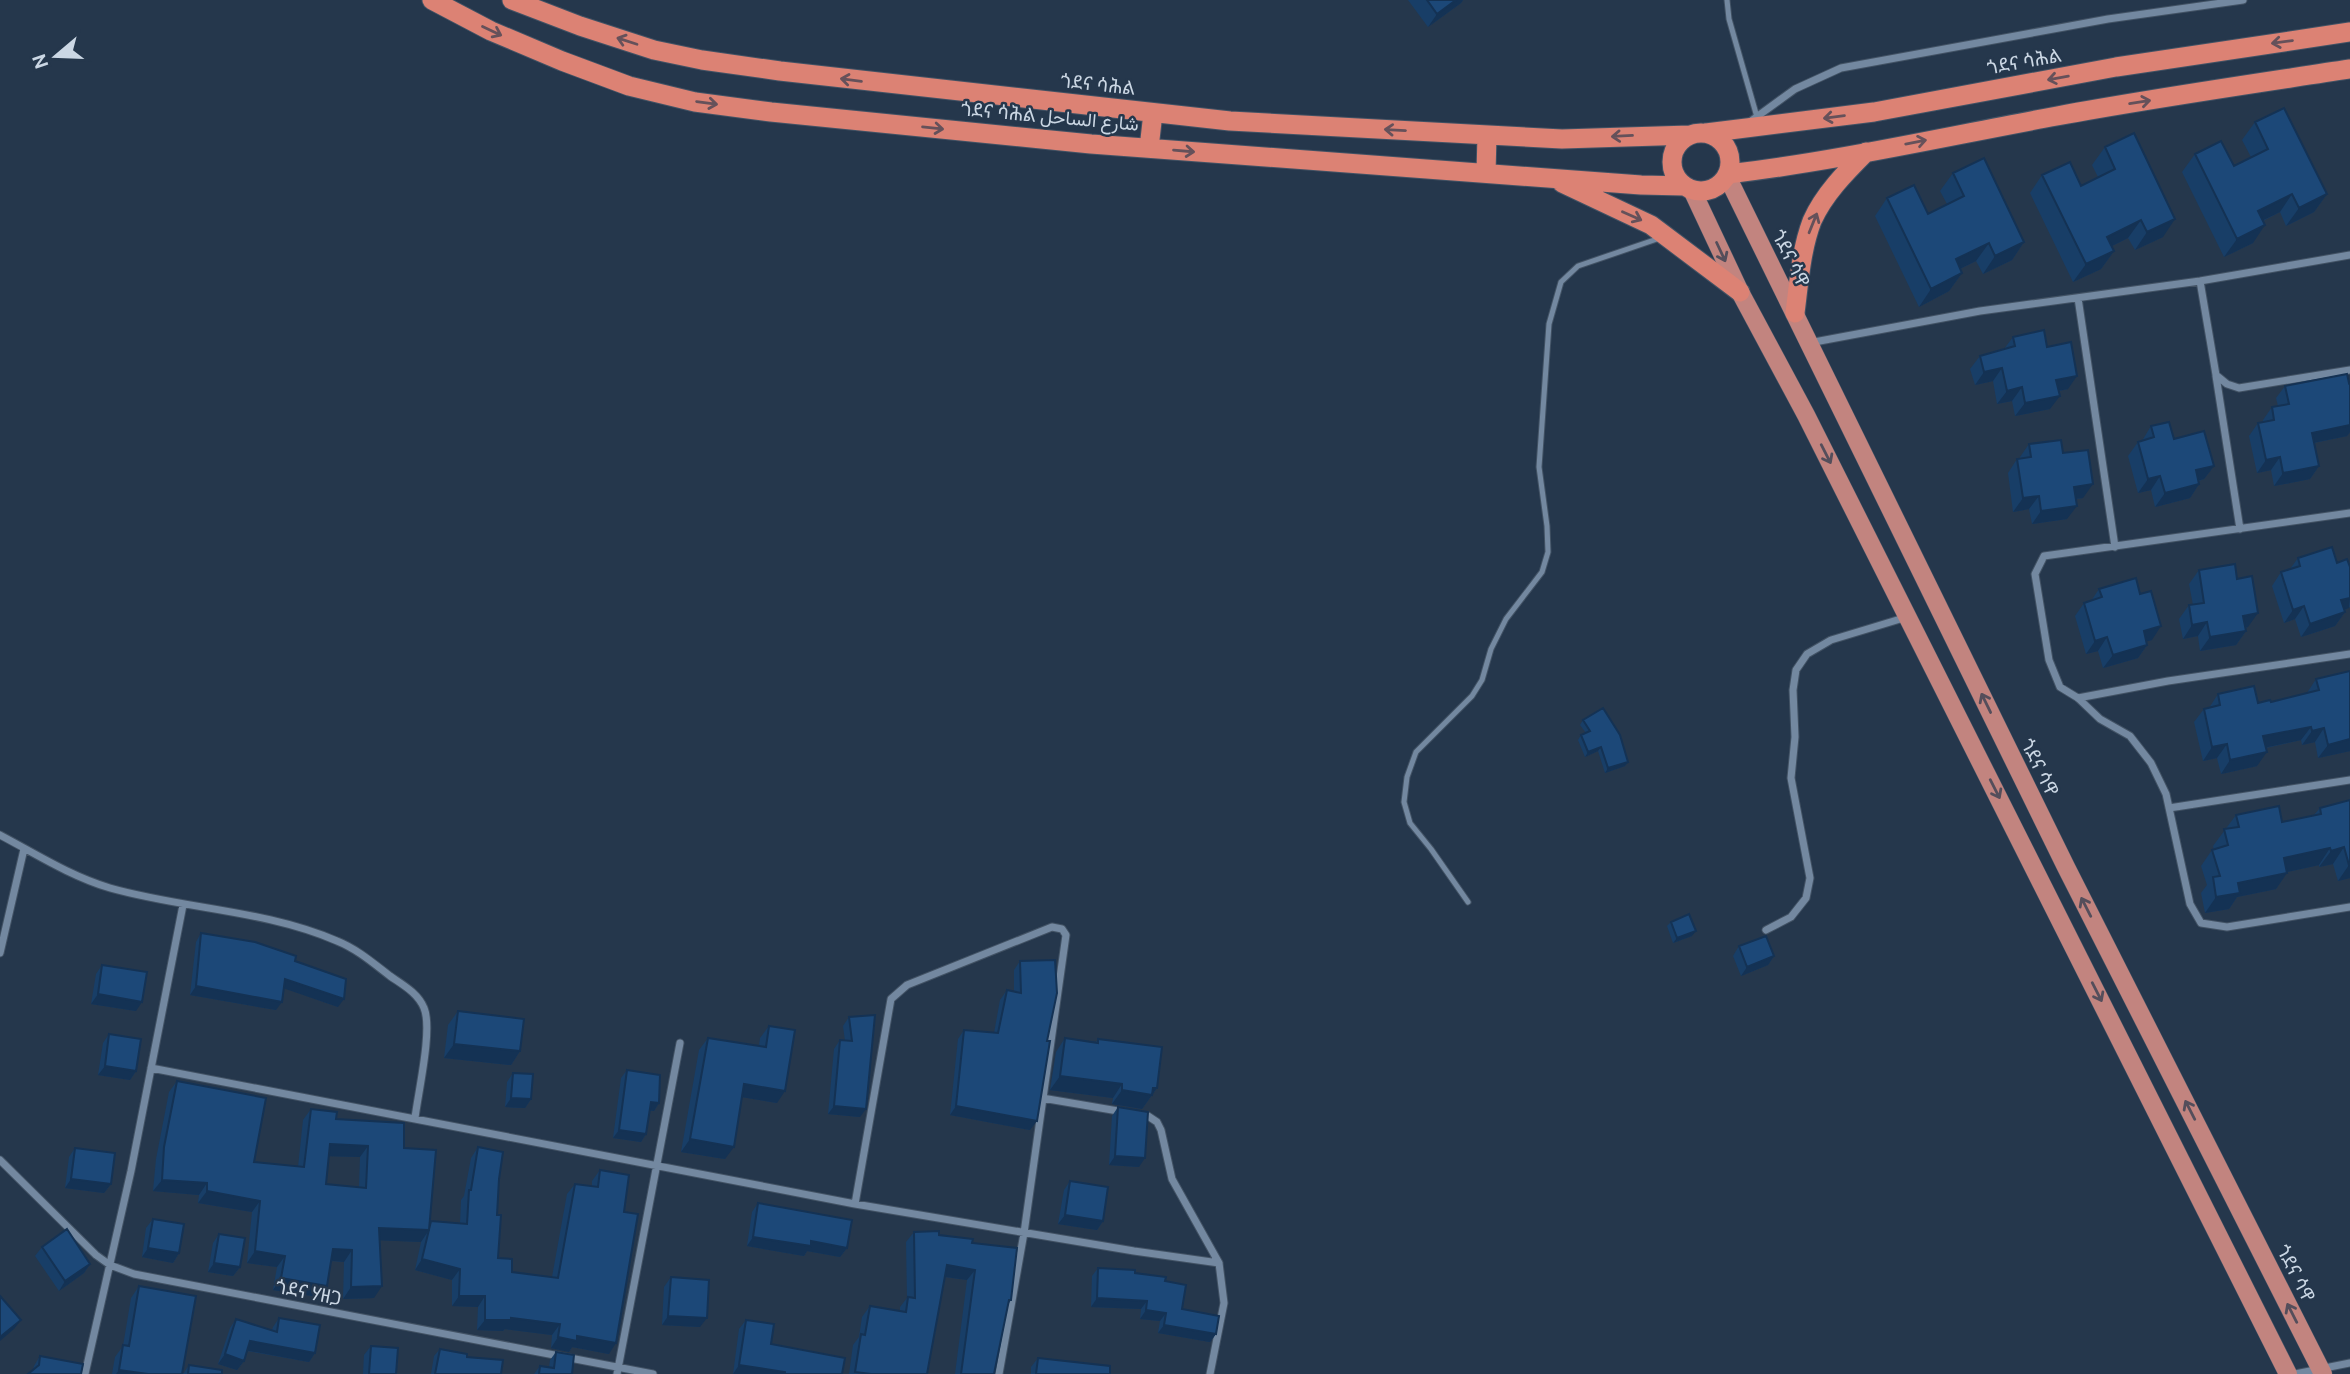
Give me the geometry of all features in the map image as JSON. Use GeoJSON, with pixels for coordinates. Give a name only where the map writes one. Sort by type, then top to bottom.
{"type":"FeatureCollection","features":[{"type":"Feature","properties":{"kind":"highway","name":"ጎደና ሳሕል شارع الساحل"},"geometry":{"type":"LineString","coordinates":[[432,0],[491,31],[562,61],[629,86],[695,102],[771,112],[1149,148],[1688,188]]}},
{"type":"Feature","properties":{"kind":"highway","name":"ጎደና ሳሕል"},"geometry":{"type":"LineString","coordinates":[[512,0],[629,42],[702,60],[793,73],[1230,121],[1562,139],[1698,134],[1874,112],[2116,67],[2350,32]]}},
{"type":"Feature","properties":{"kind":"highway"},"geometry":{"type":"LineString","coordinates":[[1728,175],[1730,165],[1727,148],[1721,141],[1698,134],[1682,139],[1672,154],[1673,172],[1688,188],[1712,190],[1728,175],[2105,107],[2350,69]]}},
{"type":"Feature","properties":{"kind":"highway"},"geometry":{"type":"LineString","coordinates":[[1149,148],[1153,113]]}},
{"type":"Feature","properties":{"kind":"highway"},"geometry":{"type":"LineString","coordinates":[[1486,173],[1487,135]]}},
{"type":"Feature","properties":{"kind":"highway"},"geometry":{"type":"LineString","coordinates":[[1795,313],[1798,280],[1813,220],[1838,181],[1866,152]]}},
{"type":"Feature","properties":{"kind":"highway"},"geometry":{"type":"LineString","coordinates":[[1548,177],[1651,225],[1740,292]]}},
{"type":"Feature","properties":{"kind":"main road","name":"ጎደና ሳዋ"},"geometry":{"type":"LineString","coordinates":[[1728,175],[2066,867],[2321,1371]]}},
{"type":"Feature","properties":{"kind":"main road"},"geometry":{"type":"LineString","coordinates":[[1688,188],[1740,292],[1807,415],[2288,1374]]}},
{"type":"Feature","properties":{"kind":"street"},"geometry":{"type":"LineString","coordinates":[[1738,129],[1796,89],[1841,68],[2108,19],[2243,0]]}},
{"type":"Feature","properties":{"kind":"street"},"geometry":{"type":"LineString","coordinates":[[1809,343],[1980,311],[2200,281],[2350,255]]}},
{"type":"Feature","properties":{"kind":"street"},"geometry":{"type":"LineString","coordinates":[[2200,281],[2240,529]]}},
{"type":"Feature","properties":{"kind":"street"},"geometry":{"type":"LineString","coordinates":[[2078,298],[2115,547]]}},
{"type":"Feature","properties":{"kind":"street"},"geometry":{"type":"LineString","coordinates":[[2216,375],[2227,384],[2239,388],[2350,370]]}},
{"type":"Feature","properties":{"kind":"street"},"geometry":{"type":"LineString","coordinates":[[2350,513],[2044,556],[2035,574],[2049,660],[2060,687],[2078,698],[2100,719],[2130,736],[2151,763],[2166,794],[2190,904],[2201,923],[2227,926],[2350,907]]}},
{"type":"Feature","properties":{"kind":"street"},"geometry":{"type":"LineString","coordinates":[[1766,930],[1791,917],[1806,898],[1810,878],[1791,778],[1796,670],[1807,654],[1830,640],[1908,617]]}},
{"type":"Feature","properties":{"kind":"street"},"geometry":{"type":"LineString","coordinates":[[2078,698],[2168,681],[2350,654]]}},
{"type":"Feature","properties":{"kind":"street"},"geometry":{"type":"LineString","coordinates":[[2169,808],[2350,780]]}},
{"type":"Feature","properties":{"kind":"street"},"geometry":{"type":"LineString","coordinates":[[0,835],[48,863],[108,887],[183,905],[291,924],[338,941],[361,953],[418,997],[425,1010],[428,1026],[415,1118]]}},
{"type":"Feature","properties":{"kind":"street"},"geometry":{"type":"LineString","coordinates":[[0,953],[24,849]]}},
{"type":"Feature","properties":{"kind":"street"},"geometry":{"type":"LineString","coordinates":[[85,1374],[110,1265],[183,905]]}},
{"type":"Feature","properties":{"kind":"street"},"geometry":{"type":"LineString","coordinates":[[855,1204],[891,999],[907,985],[1052,927],[1062,929],[1066,935],[1024,1233],[999,1374]]}},
{"type":"Feature","properties":{"kind":"street"},"geometry":{"type":"LineString","coordinates":[[617,1371],[659,1165],[680,1043]]}},
{"type":"Feature","properties":{"kind":"street"},"geometry":{"type":"LineString","coordinates":[[151,1068],[855,1204],[1219,1263]]}},
{"type":"Feature","properties":{"kind":"street"},"geometry":{"type":"LineString","coordinates":[[1042,1098],[1148,1116],[1157,1122],[1172,1179],[1219,1263],[1224,1303],[1210,1374]]}},
{"type":"Feature","properties":{"kind":"street","name":"ጎደና ሃዘጋ"},"geometry":{"type":"LineString","coordinates":[[0,1160],[110,1265],[134,1274],[617,1371],[653,1374]]}},
{"type":"Feature","properties":{"kind":"street"},"geometry":{"type":"LineString","coordinates":[[2295,1374],[2321,1371],[2350,1363]]}},
{"type":"Feature","properties":{"kind":"lane"},"geometry":{"type":"LineString","coordinates":[[1727,0],[1729,19],[1757,117]]}},
{"type":"Feature","properties":{"kind":"lane"},"geometry":{"type":"LineString","coordinates":[[1468,902],[1410,823],[1404,802],[1407,777],[1416,752],[1472,696],[1482,681],[1491,649],[1506,619],[1542,572],[1548,552],[1539,467],[1549,324],[1560,282],[1578,266],[1666,236]]}},
{"type":"Feature","properties":{"kind":"building"},"geometry":{"type":"Polygon","coordinates":[[[1427,0],[1456,0],[1437,14],[1427,0]]]}},
{"type":"Feature","properties":{"kind":"building"},"geometry":{"type":"Polygon","coordinates":[[[2284,108],[2327,194],[2299,208],[2292,194],[2258,211],[2265,225],[2237,239],[2195,154],[2221,141],[2234,166],[2268,149],[2255,122],[2284,108]]]}},
{"type":"Feature","properties":{"kind":"building"},"geometry":{"type":"Polygon","coordinates":[[[2134,133],[2175,219],[2147,232],[2141,220],[2107,237],[2114,251],[2086,264],[2042,175],[2070,162],[2081,186],[2115,169],[2105,147],[2134,133]]]}},
{"type":"Feature","properties":{"kind":"building"},"geometry":{"type":"Polygon","coordinates":[[[1984,158],[2024,242],[1995,256],[1989,243],[1956,259],[1962,273],[1931,289],[1887,198],[1914,185],[1928,214],[1964,196],[1953,173],[1984,158]]]}},
{"type":"Feature","properties":{"kind":"building"},"geometry":{"type":"Polygon","coordinates":[[[2044,330],[2047,347],[2071,342],[2077,376],[2056,380],[2060,396],[2025,403],[2022,387],[2007,391],[2002,368],[1984,372],[1980,356],[2015,346],[2013,337],[2044,330]]]}},
{"type":"Feature","properties":{"kind":"building"},"geometry":{"type":"Polygon","coordinates":[[[2347,374],[2350,382],[2350,425],[2312,433],[2319,466],[2283,473],[2280,457],[2266,460],[2258,423],[2274,420],[2272,407],[2289,404],[2285,386],[2347,374]]]}},
{"type":"Feature","properties":{"kind":"building"},"geometry":{"type":"Polygon","coordinates":[[[2169,422],[2174,439],[2204,431],[2214,466],[2196,470],[2199,484],[2165,493],[2160,476],[2148,479],[2138,442],[2154,437],[2151,426],[2169,422]]]}},
{"type":"Feature","properties":{"kind":"building"},"geometry":{"type":"Polygon","coordinates":[[[2061,440],[2063,453],[2088,450],[2093,484],[2074,487],[2077,506],[2041,511],[2039,496],[2023,498],[2017,459],[2031,457],[2029,444],[2061,440]]]}},
{"type":"Feature","properties":{"kind":"building"},"geometry":{"type":"Polygon","coordinates":[[[2332,547],[2337,563],[2347,559],[2350,567],[2350,598],[2341,600],[2345,612],[2310,624],[2304,606],[2293,610],[2281,572],[2300,566],[2298,558],[2332,547]]]}},
{"type":"Feature","properties":{"kind":"building"},"geometry":{"type":"Polygon","coordinates":[[[2235,564],[2237,579],[2252,576],[2258,613],[2243,616],[2246,631],[2210,637],[2207,622],[2192,625],[2189,605],[2204,603],[2199,570],[2235,564]]]}},
{"type":"Feature","properties":{"kind":"building"},"geometry":{"type":"Polygon","coordinates":[[[2136,578],[2140,594],[2151,591],[2161,626],[2144,631],[2147,645],[2113,655],[2107,637],[2095,641],[2084,603],[2102,597],[2099,589],[2136,578]]]}},
{"type":"Feature","properties":{"kind":"building"},"geometry":{"type":"Polygon","coordinates":[[[2350,671],[2350,739],[2328,745],[2324,728],[2312,731],[2311,727],[2263,736],[2267,752],[2230,760],[2227,744],[2212,747],[2204,709],[2220,705],[2218,694],[2254,686],[2258,703],[2271,702],[2319,690],[2316,679],[2350,671]]]}},
{"type":"Feature","properties":{"kind":"building"},"geometry":{"type":"Polygon","coordinates":[[[1603,708],[1620,735],[1628,762],[1608,768],[1601,747],[1588,752],[1581,735],[1590,731],[1583,720],[1603,708]]]}},
{"type":"Feature","properties":{"kind":"building"},"geometry":{"type":"Polygon","coordinates":[[[2350,800],[2349,865],[2344,847],[2284,858],[2287,873],[2238,883],[2240,893],[2216,897],[2213,877],[2220,876],[2212,850],[2228,845],[2224,829],[2239,827],[2236,815],[2279,806],[2282,822],[2321,814],[2320,808],[2350,800]]]}},
{"type":"Feature","properties":{"kind":"building"},"geometry":{"type":"Polygon","coordinates":[[[1689,914],[1696,931],[1677,938],[1671,922],[1689,914]]]}},
{"type":"Feature","properties":{"kind":"building"},"geometry":{"type":"Polygon","coordinates":[[[201,933],[255,942],[296,956],[295,961],[346,979],[344,999],[285,979],[282,1002],[196,986],[201,933]]]}},
{"type":"Feature","properties":{"kind":"building"},"geometry":{"type":"Polygon","coordinates":[[[1766,936],[1774,956],[1747,967],[1739,946],[1766,936]]]}},
{"type":"Feature","properties":{"kind":"building"},"geometry":{"type":"Polygon","coordinates":[[[1055,960],[1057,993],[1047,1041],[1050,1041],[1037,1121],[956,1106],[964,1030],[998,1033],[1007,990],[1021,993],[1020,961],[1055,960]]]}},
{"type":"Feature","properties":{"kind":"building"},"geometry":{"type":"Polygon","coordinates":[[[102,965],[147,972],[142,1002],[98,994],[102,965]]]}},
{"type":"Feature","properties":{"kind":"building"},"geometry":{"type":"Polygon","coordinates":[[[458,1011],[524,1019],[520,1051],[454,1044],[458,1011]]]}},
{"type":"Feature","properties":{"kind":"building"},"geometry":{"type":"Polygon","coordinates":[[[875,1015],[866,1109],[834,1106],[840,1040],[852,1041],[849,1017],[875,1015]]]}},
{"type":"Feature","properties":{"kind":"building"},"geometry":{"type":"Polygon","coordinates":[[[769,1026],[795,1030],[785,1091],[744,1084],[734,1147],[690,1139],[708,1038],[766,1047],[769,1026]]]}},
{"type":"Feature","properties":{"kind":"building"},"geometry":{"type":"Polygon","coordinates":[[[109,1034],[141,1039],[136,1071],[105,1066],[109,1034]]]}},
{"type":"Feature","properties":{"kind":"building"},"geometry":{"type":"Polygon","coordinates":[[[1065,1038],[1162,1047],[1157,1088],[1153,1088],[1152,1095],[1122,1090],[1122,1084],[1060,1076],[1065,1038]]]}},
{"type":"Feature","properties":{"kind":"building"},"geometry":{"type":"Polygon","coordinates":[[[627,1070],[660,1075],[659,1103],[651,1102],[646,1134],[619,1130],[627,1070]]]}},
{"type":"Feature","properties":{"kind":"building"},"geometry":{"type":"Polygon","coordinates":[[[513,1073],[533,1074],[531,1099],[511,1098],[513,1073]]]}},
{"type":"Feature","properties":{"kind":"building"},"geometry":{"type":"Polygon","coordinates":[[[177,1081],[266,1098],[254,1162],[304,1167],[311,1109],[337,1112],[336,1119],[404,1123],[404,1148],[436,1150],[429,1230],[379,1228],[382,1286],[351,1287],[352,1250],[333,1249],[327,1286],[281,1278],[285,1256],[255,1251],[260,1201],[207,1191],[207,1183],[162,1180],[164,1147],[177,1081]],[[330,1144],[326,1184],[366,1188],[368,1146],[330,1144]]]}},
{"type":"Feature","properties":{"kind":"building"},"geometry":{"type":"Polygon","coordinates":[[[1118,1107],[1148,1112],[1145,1158],[1115,1156],[1118,1107]]]}},
{"type":"Feature","properties":{"kind":"building"},"geometry":{"type":"Polygon","coordinates":[[[478,1147],[503,1152],[497,1215],[501,1215],[498,1258],[512,1259],[512,1272],[558,1278],[575,1184],[598,1187],[600,1170],[629,1175],[624,1212],[638,1214],[616,1343],[577,1336],[577,1341],[558,1337],[560,1324],[511,1318],[485,1320],[485,1296],[459,1296],[460,1269],[422,1259],[431,1221],[467,1224],[469,1190],[478,1147]]]}},
{"type":"Feature","properties":{"kind":"building"},"geometry":{"type":"Polygon","coordinates":[[[75,1148],[115,1153],[111,1184],[71,1179],[75,1148]]]}},
{"type":"Feature","properties":{"kind":"building"},"geometry":{"type":"Polygon","coordinates":[[[1070,1181],[1108,1187],[1103,1221],[1065,1215],[1070,1181]]]}},
{"type":"Feature","properties":{"kind":"building"},"geometry":{"type":"Polygon","coordinates":[[[758,1203],[852,1220],[847,1248],[811,1241],[811,1246],[753,1237],[758,1203]]]}},
{"type":"Feature","properties":{"kind":"building"},"geometry":{"type":"Polygon","coordinates":[[[153,1219],[184,1224],[179,1253],[148,1248],[153,1219]]]}},
{"type":"Feature","properties":{"kind":"building"},"geometry":{"type":"Polygon","coordinates":[[[67,1229],[90,1264],[65,1281],[42,1247],[67,1229]]]}},
{"type":"Feature","properties":{"kind":"building"},"geometry":{"type":"Polygon","coordinates":[[[939,1231],[939,1235],[973,1239],[972,1243],[1017,1248],[1011,1300],[994,1374],[961,1374],[975,1270],[947,1265],[927,1374],[855,1372],[861,1334],[865,1335],[870,1306],[906,1312],[908,1297],[915,1298],[914,1232],[939,1231]]]}},
{"type":"Feature","properties":{"kind":"building"},"geometry":{"type":"Polygon","coordinates":[[[219,1234],[245,1238],[240,1267],[214,1263],[219,1234]]]}},
{"type":"Feature","properties":{"kind":"building"},"geometry":{"type":"Polygon","coordinates":[[[1098,1268],[1135,1270],[1135,1273],[1166,1277],[1165,1281],[1186,1285],[1182,1309],[1219,1316],[1216,1334],[1164,1325],[1166,1313],[1146,1310],[1147,1301],[1097,1298],[1098,1268]]]}},
{"type":"Feature","properties":{"kind":"building"},"geometry":{"type":"Polygon","coordinates":[[[671,1277],[709,1280],[707,1318],[668,1316],[671,1277]]]}},
{"type":"Feature","properties":{"kind":"building"},"geometry":{"type":"Polygon","coordinates":[[[139,1286],[196,1296],[182,1374],[148,1374],[119,1370],[123,1345],[129,1346],[139,1286]]]}},
{"type":"Feature","properties":{"kind":"building"},"geometry":{"type":"Polygon","coordinates":[[[0,1296],[21,1320],[0,1337],[0,1296]]]}},
{"type":"Feature","properties":{"kind":"building"},"geometry":{"type":"Polygon","coordinates":[[[279,1318],[320,1325],[315,1353],[250,1341],[244,1361],[225,1354],[236,1319],[277,1332],[279,1318]]]}},
{"type":"Feature","properties":{"kind":"building"},"geometry":{"type":"Polygon","coordinates":[[[746,1320],[774,1324],[771,1344],[845,1358],[842,1374],[785,1374],[739,1365],[746,1320]]]}},
{"type":"Feature","properties":{"kind":"building"},"geometry":{"type":"Polygon","coordinates":[[[371,1346],[398,1348],[396,1374],[369,1374],[371,1346]]]}},
{"type":"Feature","properties":{"kind":"building"},"geometry":{"type":"Polygon","coordinates":[[[440,1349],[467,1354],[467,1357],[503,1360],[501,1374],[435,1374],[440,1349]]]}},
{"type":"Feature","properties":{"kind":"building"},"geometry":{"type":"Polygon","coordinates":[[[556,1352],[574,1355],[572,1374],[539,1374],[540,1366],[554,1368],[556,1352]]]}},
{"type":"Feature","properties":{"kind":"building"},"geometry":{"type":"Polygon","coordinates":[[[40,1356],[83,1364],[81,1374],[28,1374],[39,1365],[40,1356]]]}},
{"type":"Feature","properties":{"kind":"building"},"geometry":{"type":"Polygon","coordinates":[[[1038,1358],[1110,1366],[1110,1374],[1036,1374],[1038,1358]]]}},
{"type":"Feature","properties":{"kind":"building"},"geometry":{"type":"Polygon","coordinates":[[[189,1365],[222,1370],[222,1374],[188,1374],[189,1365]]]}}]}
